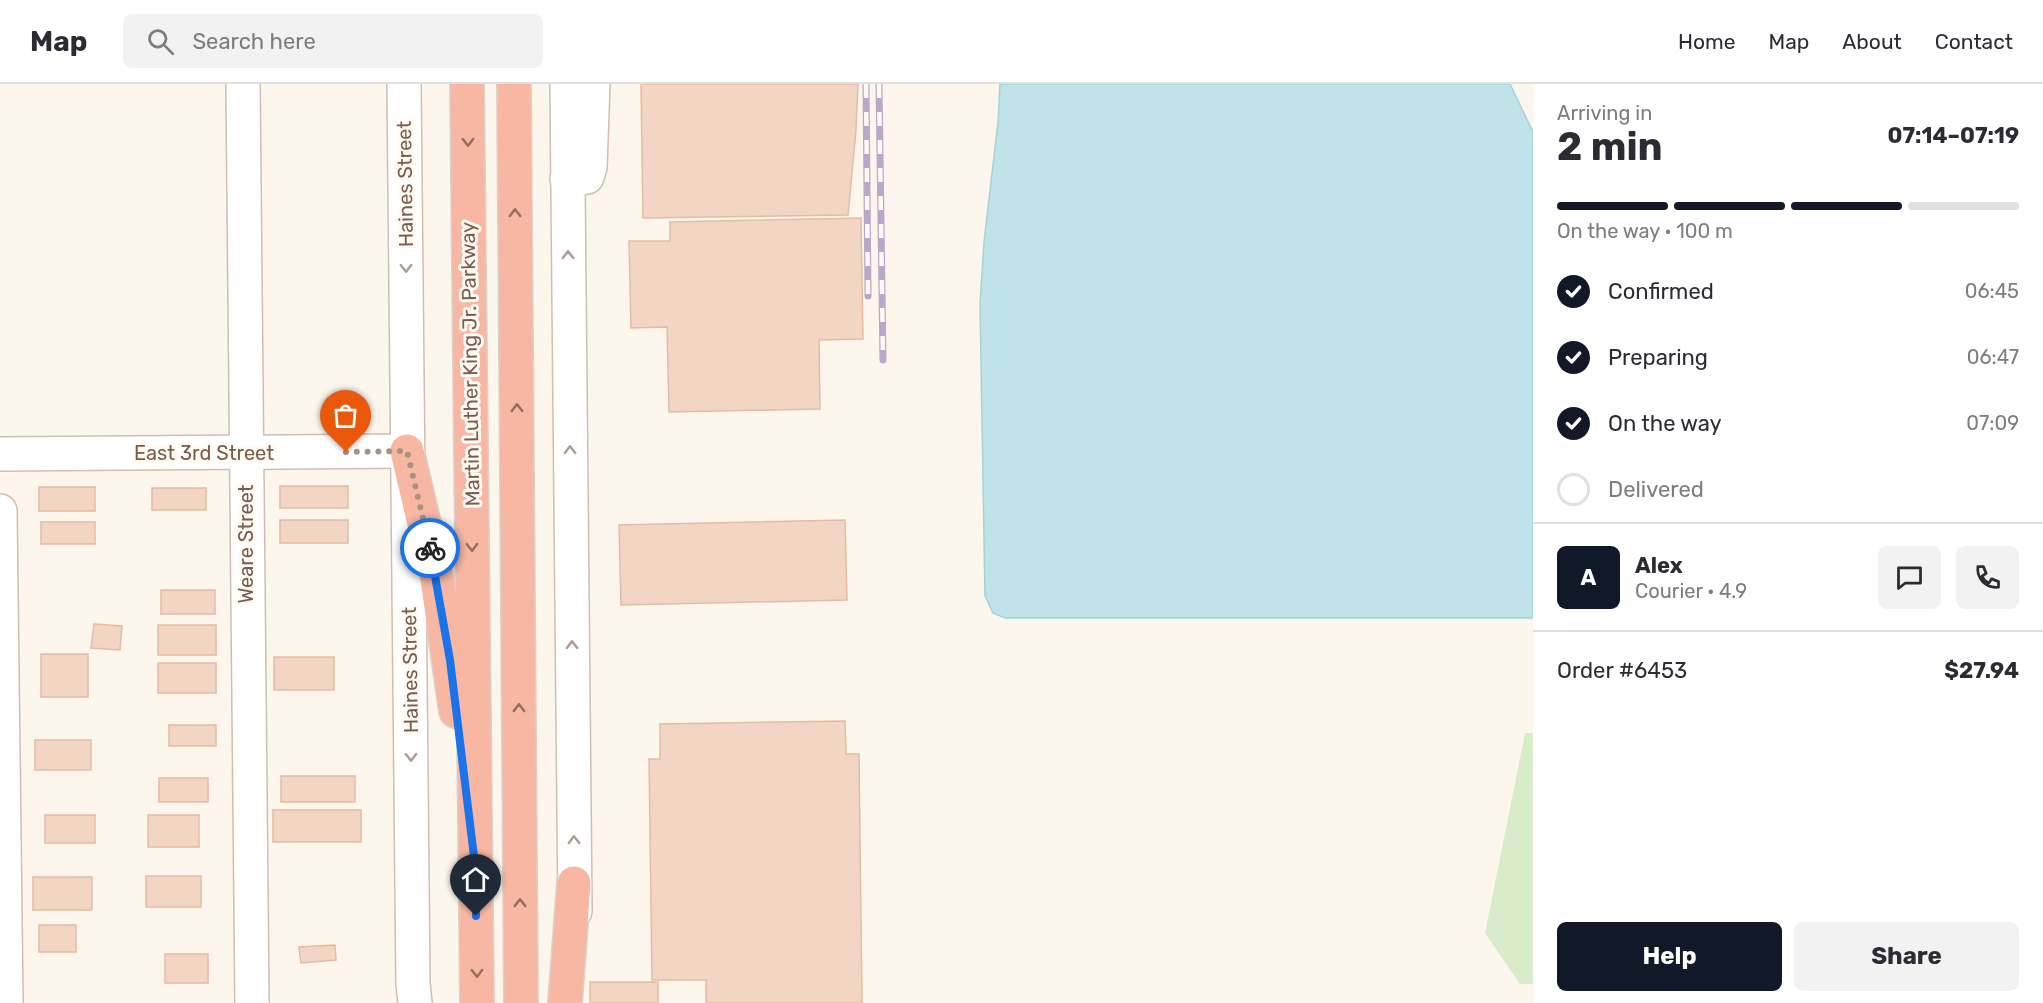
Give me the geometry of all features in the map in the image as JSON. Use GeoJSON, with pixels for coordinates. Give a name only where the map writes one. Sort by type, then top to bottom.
{"type":"FeatureCollection","features":[{"type":"Feature","properties":{"kind":"highway","name":"Martin Luther King Jr. Parkway"},"geometry":{"type":"LineString","coordinates":[[467,84],[477,1003]]}},
{"type":"Feature","properties":{"kind":"highway"},"geometry":{"type":"LineString","coordinates":[[514,84],[521,1003]]}},
{"type":"Feature","properties":{"kind":"highway"},"geometry":{"type":"LineString","coordinates":[[407,451],[437,579],[476,873]]}},
{"type":"Feature","properties":{"kind":"highway"},"geometry":{"type":"LineString","coordinates":[[565,1003],[574,883]]}},
{"type":"Feature","properties":{"kind":"street","name":"Weare Street"},"geometry":{"type":"LineString","coordinates":[[243,84],[252,1003]]}},
{"type":"Feature","properties":{"kind":"street","name":"Haines Street"},"geometry":{"type":"LineString","coordinates":[[404,84],[414,996]]}},
{"type":"Feature","properties":{"kind":"street"},"geometry":{"type":"LineString","coordinates":[[567,84],[574,883],[579,1003]]}},
{"type":"Feature","properties":{"kind":"street"},"geometry":{"type":"LineString","coordinates":[[567,178],[587,177],[590,167],[593,84]]}},
{"type":"Feature","properties":{"kind":"street","name":"East 3rd Street"},"geometry":{"type":"LineString","coordinates":[[0,454],[246,454],[407,451]]}},
{"type":"Feature","properties":{"kind":"street"},"geometry":{"type":"LineString","coordinates":[[0,511],[6,1003]]}},
{"type":"Feature","properties":{"kind":"green space"},"geometry":{"type":"Polygon","coordinates":[[[1525,733],[1533,733],[1533,984],[1520,984],[1485,933],[1525,733]]]}},
{"type":"Feature","properties":{"kind":"water"},"geometry":{"type":"Polygon","coordinates":[[[1000,84],[1510,84],[1533,132],[1533,618],[1005,618],[993,613],[985,596],[980,304],[1000,84]]]}},
{"type":"Feature","properties":{"kind":"building"},"geometry":{"type":"Polygon","coordinates":[[[641,84],[858,84],[848,215],[643,218],[641,84]]]}},
{"type":"Feature","properties":{"kind":"building"},"geometry":{"type":"Polygon","coordinates":[[[861,218],[863,339],[819,340],[820,409],[669,412],[667,327],[631,328],[629,241],[670,241],[670,222],[861,218]]]}},
{"type":"Feature","properties":{"kind":"building"},"geometry":{"type":"Polygon","coordinates":[[[280,486],[348,486],[348,508],[280,508],[280,486]]]}},
{"type":"Feature","properties":{"kind":"building"},"geometry":{"type":"Polygon","coordinates":[[[39,487],[95,487],[95,511],[39,511],[39,487]]]}},
{"type":"Feature","properties":{"kind":"building"},"geometry":{"type":"Polygon","coordinates":[[[152,488],[206,488],[206,510],[152,510],[152,488]]]}},
{"type":"Feature","properties":{"kind":"building"},"geometry":{"type":"Polygon","coordinates":[[[280,520],[348,520],[348,543],[280,543],[280,520]]]}},
{"type":"Feature","properties":{"kind":"building"},"geometry":{"type":"Polygon","coordinates":[[[845,520],[847,600],[621,605],[619,525],[845,520]]]}},
{"type":"Feature","properties":{"kind":"building"},"geometry":{"type":"Polygon","coordinates":[[[41,522],[95,522],[95,544],[41,544],[41,522]]]}},
{"type":"Feature","properties":{"kind":"building"},"geometry":{"type":"Polygon","coordinates":[[[161,590],[215,590],[215,614],[161,614],[161,590]]]}},
{"type":"Feature","properties":{"kind":"building"},"geometry":{"type":"Polygon","coordinates":[[[94,624],[122,626],[120,650],[91,648],[94,624]]]}},
{"type":"Feature","properties":{"kind":"building"},"geometry":{"type":"Polygon","coordinates":[[[158,625],[216,625],[216,655],[158,655],[158,625]]]}},
{"type":"Feature","properties":{"kind":"building"},"geometry":{"type":"Polygon","coordinates":[[[41,654],[88,654],[88,697],[41,697],[41,654]]]}},
{"type":"Feature","properties":{"kind":"building"},"geometry":{"type":"Polygon","coordinates":[[[274,657],[334,657],[334,690],[274,690],[274,657]]]}},
{"type":"Feature","properties":{"kind":"building"},"geometry":{"type":"Polygon","coordinates":[[[158,663],[216,663],[216,693],[158,693],[158,663]]]}},
{"type":"Feature","properties":{"kind":"building"},"geometry":{"type":"Polygon","coordinates":[[[845,721],[846,754],[859,754],[862,1003],[706,1003],[706,980],[652,980],[649,759],[660,759],[660,724],[845,721]]]}},
{"type":"Feature","properties":{"kind":"building"},"geometry":{"type":"Polygon","coordinates":[[[169,725],[216,725],[216,746],[169,746],[169,725]]]}},
{"type":"Feature","properties":{"kind":"building"},"geometry":{"type":"Polygon","coordinates":[[[35,740],[91,740],[91,770],[35,770],[35,740]]]}},
{"type":"Feature","properties":{"kind":"building"},"geometry":{"type":"Polygon","coordinates":[[[281,776],[355,776],[355,802],[281,802],[281,776]]]}},
{"type":"Feature","properties":{"kind":"building"},"geometry":{"type":"Polygon","coordinates":[[[159,778],[208,778],[208,802],[159,802],[159,778]]]}},
{"type":"Feature","properties":{"kind":"building"},"geometry":{"type":"Polygon","coordinates":[[[273,810],[361,810],[361,842],[273,842],[273,810]]]}},
{"type":"Feature","properties":{"kind":"building"},"geometry":{"type":"Polygon","coordinates":[[[45,815],[95,815],[95,843],[45,843],[45,815]]]}},
{"type":"Feature","properties":{"kind":"building"},"geometry":{"type":"Polygon","coordinates":[[[148,815],[199,815],[199,847],[148,847],[148,815]]]}},
{"type":"Feature","properties":{"kind":"building"},"geometry":{"type":"Polygon","coordinates":[[[146,876],[201,876],[201,907],[146,907],[146,876]]]}},
{"type":"Feature","properties":{"kind":"building"},"geometry":{"type":"Polygon","coordinates":[[[33,877],[92,877],[92,910],[33,910],[33,877]]]}},
{"type":"Feature","properties":{"kind":"building"},"geometry":{"type":"Polygon","coordinates":[[[39,925],[76,925],[76,952],[39,952],[39,925]]]}},
{"type":"Feature","properties":{"kind":"building"},"geometry":{"type":"Polygon","coordinates":[[[335,945],[336,960],[301,963],[299,947],[335,945]]]}},
{"type":"Feature","properties":{"kind":"building"},"geometry":{"type":"Polygon","coordinates":[[[165,954],[208,954],[208,983],[165,983],[165,954]]]}},
{"type":"Feature","properties":{"kind":"building"},"geometry":{"type":"Polygon","coordinates":[[[590,982],[658,982],[658,1003],[590,1003],[590,982]]]}},
{"type":"Feature","properties":{"kind":"railway"},"geometry":{"type":"LineString","coordinates":[[866,84],[868,296]]}},
{"type":"Feature","properties":{"kind":"railway"},"geometry":{"type":"LineString","coordinates":[[879,84],[883,360]]}},
{"type":"Feature","properties":{"kind":"way so far"},"geometry":{"type":"LineString","coordinates":[[346,452],[407,451],[430,548]]}},
{"type":"Feature","properties":{"kind":"route"},"geometry":{"type":"LineString","coordinates":[[430,548],[450,660],[476,873],[476,916]]}}]}
